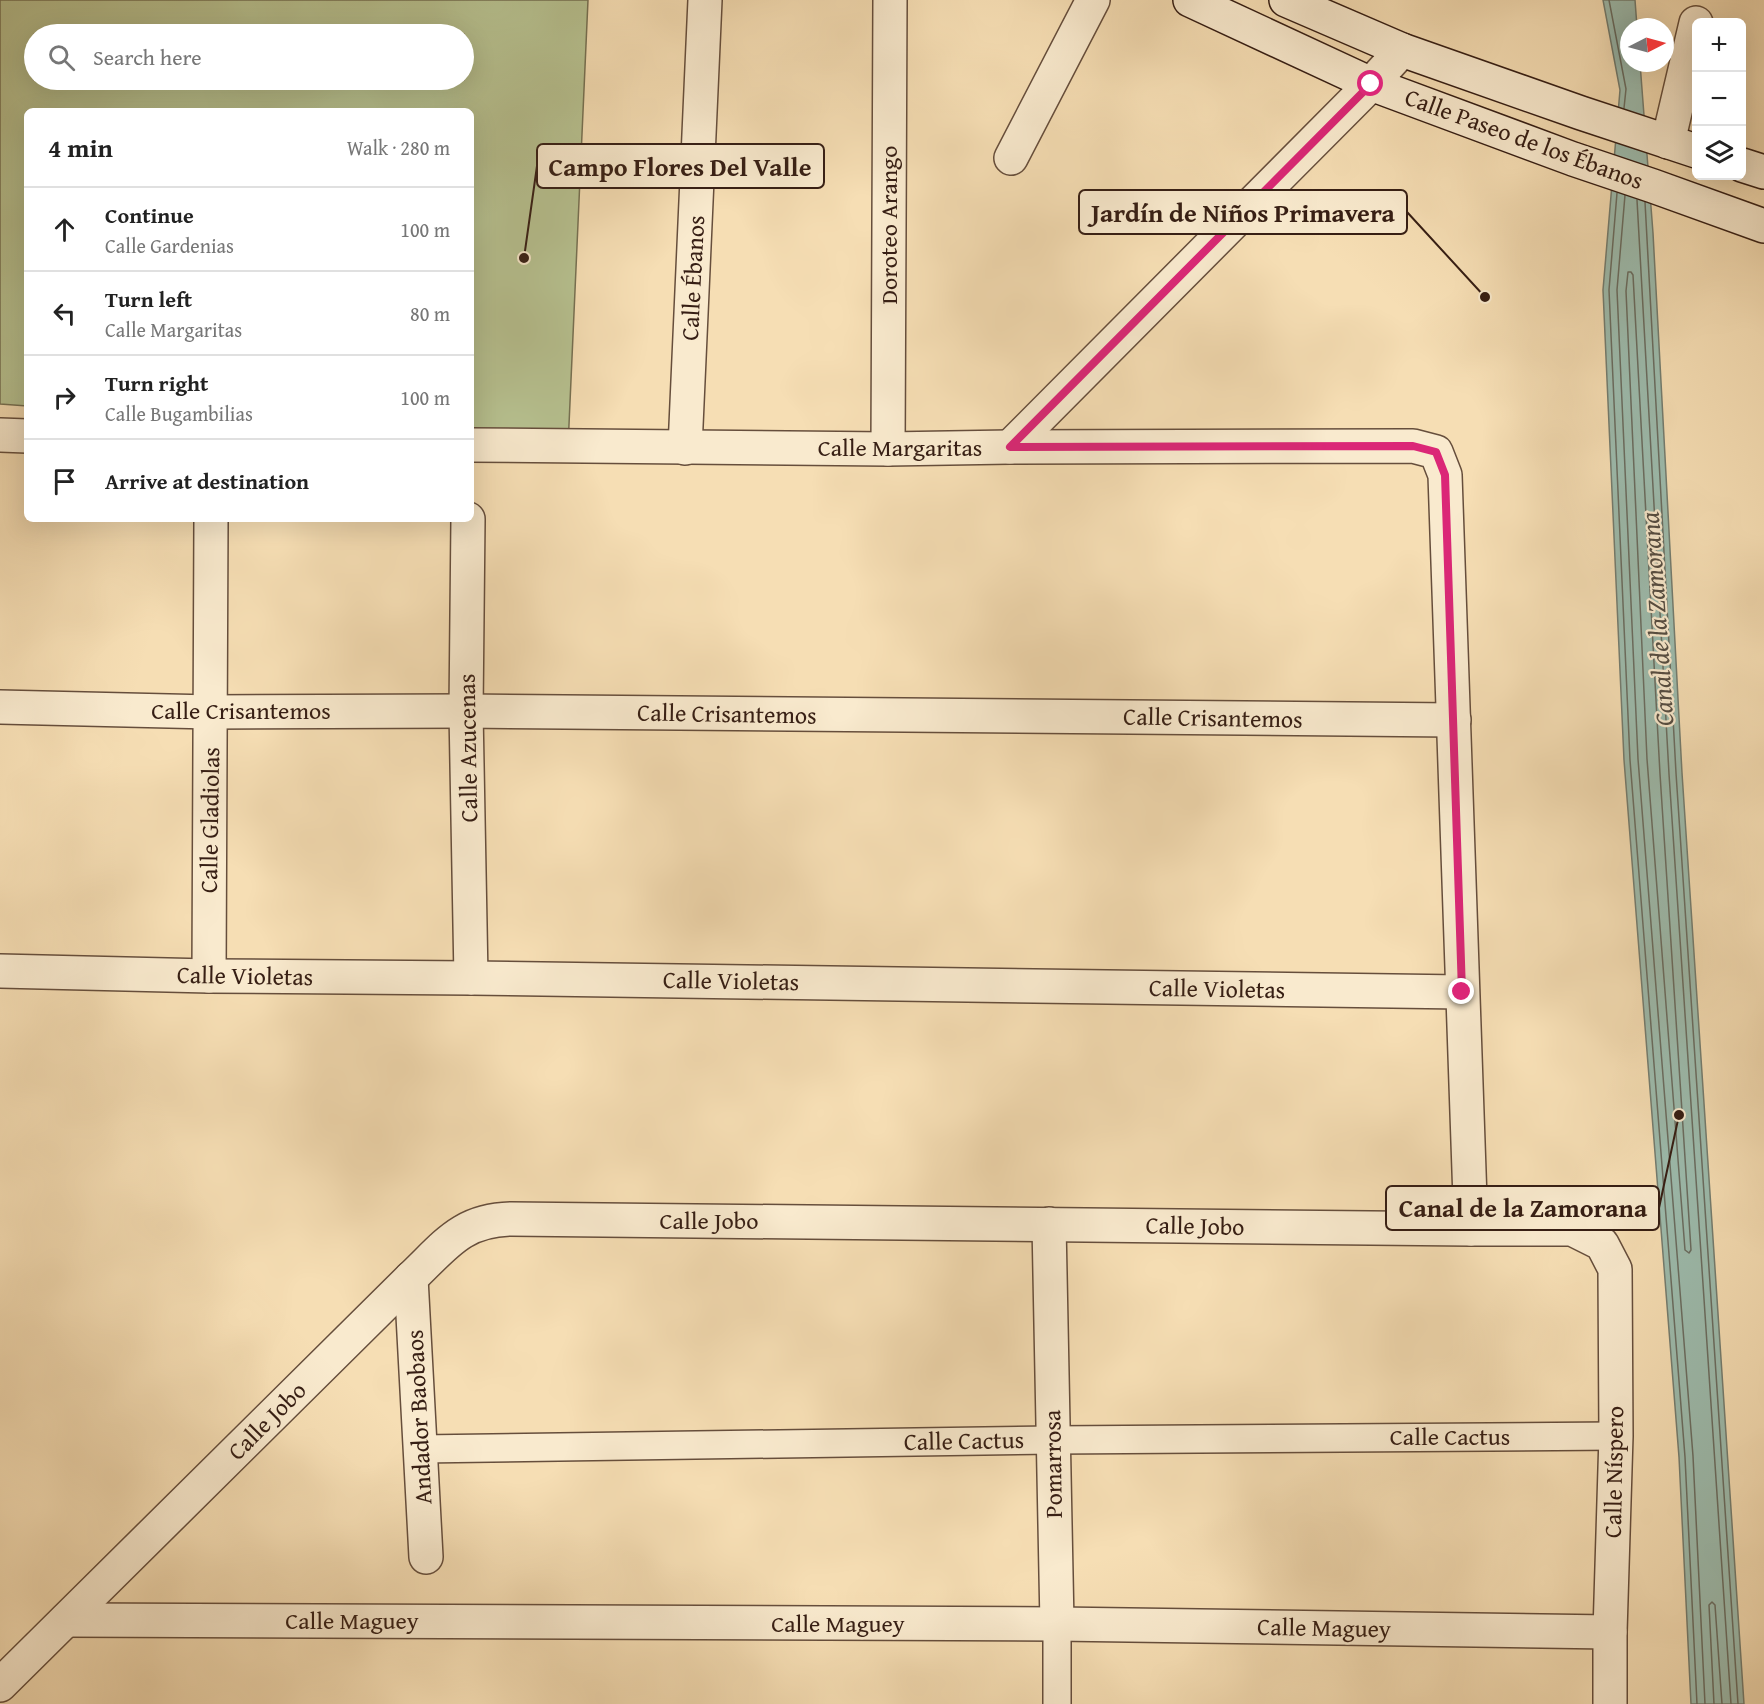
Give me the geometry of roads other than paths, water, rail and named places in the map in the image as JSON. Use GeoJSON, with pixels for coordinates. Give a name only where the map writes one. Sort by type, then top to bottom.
{"type":"FeatureCollection","features":[{"type":"Feature","properties":{"kind":"street","name":"Calle Ébanos"},"geometry":{"type":"LineString","coordinates":[[685,447],[705,0]]}},
{"type":"Feature","properties":{"kind":"street","name":"Doroteo Arango"},"geometry":{"type":"LineString","coordinates":[[888,449],[891,0]]}},
{"type":"Feature","properties":{"kind":"street"},"geometry":{"type":"LineString","coordinates":[[1011,158],[1093,0]]}},
{"type":"Feature","properties":{"kind":"street","name":"Calle Paseo de los Ébanos"},"geometry":{"type":"LineString","coordinates":[[1190,0],[1371,84],[1573,159],[1764,226]]}},
{"type":"Feature","properties":{"kind":"street","name":"Calle Paseo de los Ébanos"},"geometry":{"type":"LineString","coordinates":[[1286,0],[1402,50],[1673,143]]}},
{"type":"Feature","properties":{"kind":"street"},"geometry":{"type":"LineString","coordinates":[[1699,18],[1705,0]]}},
{"type":"Feature","properties":{"kind":"street"},"geometry":{"type":"LineString","coordinates":[[1673,143],[1692,48]]}},
{"type":"Feature","properties":{"kind":"street"},"geometry":{"type":"LineString","coordinates":[[1010,447],[1371,84],[1402,50]]}},
{"type":"Feature","properties":{"kind":"street"},"geometry":{"type":"LineString","coordinates":[[1746,166],[1764,172]]}},
{"type":"Feature","properties":{"kind":"street"},"geometry":{"type":"LineString","coordinates":[[0,435],[24,436]]}},
{"type":"Feature","properties":{"kind":"street","name":"Calle Margaritas"},"geometry":{"type":"LineString","coordinates":[[474,445],[888,449],[1413,446],[1436,452],[1445,475],[1454,720]]}},
{"type":"Feature","properties":{"kind":"street","name":"Calle Gladiolas"},"geometry":{"type":"LineString","coordinates":[[209,976],[211,522]]}},
{"type":"Feature","properties":{"kind":"street","name":"Calle Azucenas"},"geometry":{"type":"LineString","coordinates":[[468,522],[466,711],[471,978]]}},
{"type":"Feature","properties":{"kind":"street","name":"Calle Crisantemos"},"geometry":{"type":"LineString","coordinates":[[0,707],[211,712],[466,711],[1454,720]]}},
{"type":"Feature","properties":{"kind":"street"},"geometry":{"type":"LineString","coordinates":[[1454,720],[1471,1229]]}},
{"type":"Feature","properties":{"kind":"street","name":"Calle Violetas"},"geometry":{"type":"LineString","coordinates":[[0,971],[209,976],[1462,992]]}},
{"type":"Feature","properties":{"kind":"street","name":"Calle Jobo"},"geometry":{"type":"LineString","coordinates":[[0,1685],[411,1278],[459,1232],[478,1223],[493,1220],[1572,1229],[1602,1244]]}},
{"type":"Feature","properties":{"kind":"street","name":"Pomarrosa"},"geometry":{"type":"LineString","coordinates":[[1049,1224],[1057,1704]]}},
{"type":"Feature","properties":{"kind":"street","name":"Calle Níspero"},"geometry":{"type":"LineString","coordinates":[[1602,1244],[1615,1269],[1616,1436],[1610,1704]]}},
{"type":"Feature","properties":{"kind":"street","name":"Andador Baobaos"},"geometry":{"type":"LineString","coordinates":[[411,1278],[426,1557]]}},
{"type":"Feature","properties":{"kind":"street","name":"Calle Cactus"},"geometry":{"type":"LineString","coordinates":[[420,1449],[1053,1440],[1616,1436]]}},
{"type":"Feature","properties":{"kind":"street","name":"Calle Maguey"},"geometry":{"type":"LineString","coordinates":[[66,1620],[1057,1624],[1610,1632]]}},
{"type":"Feature","properties":{"kind":"water","name":"Canal de la Zamorana"},"geometry":{"type":"Polygon","coordinates":[[[1603,0],[1635,0],[1636,18],[1620,18],[1620,72],[1641,72],[1653,233],[1682,773],[1744,1704],[1691,1704],[1679,1457],[1624,760],[1603,290],[1620,90],[1603,0]]]}},
{"type":"Feature","properties":{"kind":"place","name":"Campo Flores Del Valle"},"geometry":{"type":"Point","coordinates":[524,258]}},
{"type":"Feature","properties":{"kind":"place","name":"Jardín de Niños Primavera"},"geometry":{"type":"Point","coordinates":[1485,297]}},
{"type":"Feature","properties":{"kind":"place","name":"Canal de la Zamorana"},"geometry":{"type":"Point","coordinates":[1679,1115]}}]}
